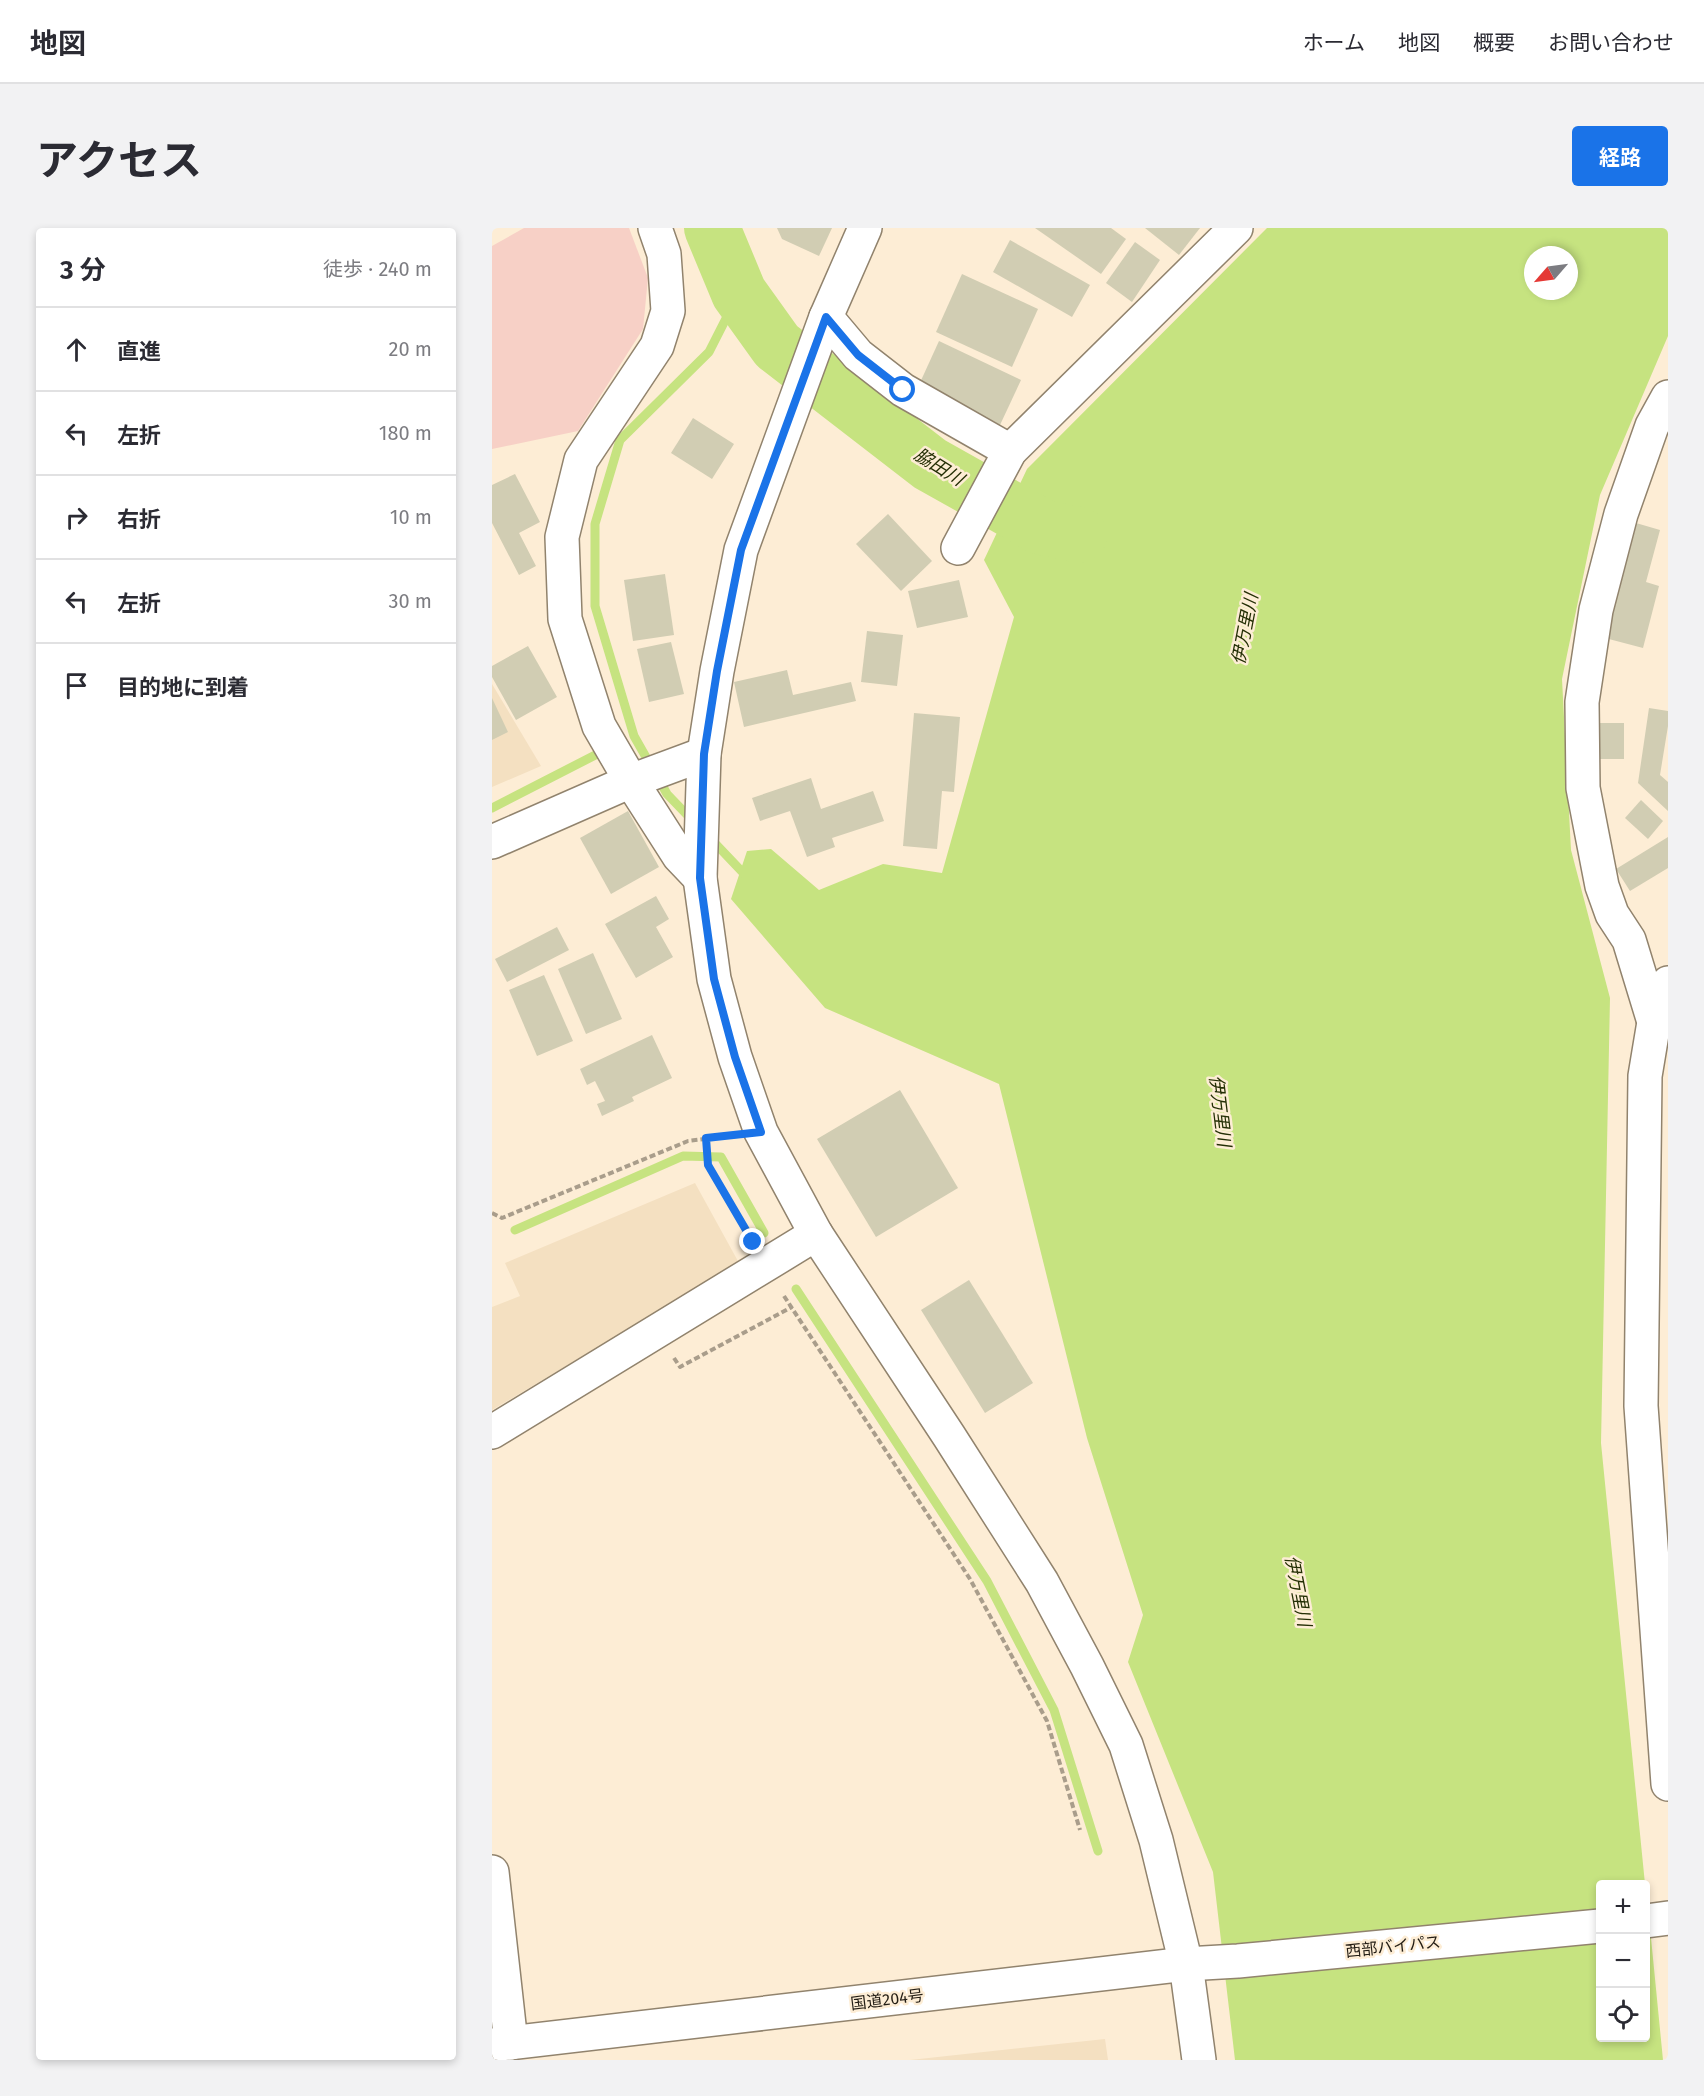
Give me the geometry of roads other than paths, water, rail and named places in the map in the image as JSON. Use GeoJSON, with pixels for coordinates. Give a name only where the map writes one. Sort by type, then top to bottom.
{"type":"FeatureCollection","features":[{"type":"Feature","properties":{"kind":"main road"},"geometry":{"type":"LineString","coordinates":[[655,228],[664,254],[668,311],[657,346],[581,460],[562,537],[566,619],[599,726],[630,781],[679,856],[700,878]]}},
{"type":"Feature","properties":{"kind":"main road"},"geometry":{"type":"LineString","coordinates":[[864,228],[826,317],[741,550],[717,671],[704,754],[700,878],[714,979],[735,1057],[761,1132],[816,1234],[1042,1582],[1126,1745],[1156,1840],[1186,1964],[1199,2060]]}},
{"type":"Feature","properties":{"kind":"main road"},"geometry":{"type":"LineString","coordinates":[[958,548],[1010,451],[1236,228]]}},
{"type":"Feature","properties":{"kind":"main road"},"geometry":{"type":"LineString","coordinates":[[826,317],[858,355],[903,390],[1010,451]]}},
{"type":"Feature","properties":{"kind":"main road"},"geometry":{"type":"LineString","coordinates":[[1654,1022],[1629,939],[1612,914],[1602,886],[1583,788],[1582,702],[1596,610],[1621,514],[1652,426],[1668,397]]}},
{"type":"Feature","properties":{"kind":"main road"},"geometry":{"type":"LineString","coordinates":[[492,842],[630,781],[704,754]]}},
{"type":"Feature","properties":{"kind":"main road"},"geometry":{"type":"LineString","coordinates":[[1668,983],[1654,1022],[1645,1076],[1668,1784]]}},
{"type":"Feature","properties":{"kind":"main road"},"geometry":{"type":"LineString","coordinates":[[492,1432],[816,1234]]}},
{"type":"Feature","properties":{"kind":"main road"},"geometry":{"type":"LineString","coordinates":[[492,1872],[501,2044]]}},
{"type":"Feature","properties":{"kind":"main road","name":"西部バイパス"},"geometry":{"type":"LineString","coordinates":[[1186,1964],[1596,1926]]}},
{"type":"Feature","properties":{"kind":"main road","name":"国道204号"},"geometry":{"type":"LineString","coordinates":[[501,2044],[1186,1964]]}},
{"type":"Feature","properties":{"kind":"water","name":"伊万里川"},"geometry":{"type":"Polygon","coordinates":[[[1267,228],[1668,228],[1668,336],[1600,495],[1562,679],[1571,850],[1610,998],[1601,1443],[1645,1880],[1596,1880],[1596,2042],[1650,2042],[1650,1928],[1663,2060],[1235,2060],[1213,1872],[1128,1662],[1143,1615],[1087,1438],[999,1084],[825,1008],[731,899],[747,851],[771,849],[819,890],[883,864],[942,873],[1014,617],[984,560],[1027,469],[1267,228]]]}},
{"type":"Feature","properties":{"kind":"waterway","name":"脇田川"},"geometry":{"type":"LineString","coordinates":[[712,228],[739,293],[777,346],[930,464],[1042,527],[1079,535]]}},
{"type":"Feature","properties":{"kind":"waterway"},"geometry":{"type":"LineString","coordinates":[[651,766],[634,736],[595,606],[595,524],[620,440],[709,352],[739,293]]}},
{"type":"Feature","properties":{"kind":"waterway"},"geometry":{"type":"LineString","coordinates":[[492,808],[607,749]]}},
{"type":"Feature","properties":{"kind":"waterway"},"geometry":{"type":"LineString","coordinates":[[658,778],[667,794],[693,821]]}},
{"type":"Feature","properties":{"kind":"waterway"},"geometry":{"type":"LineString","coordinates":[[711,839],[749,879]]}},
{"type":"Feature","properties":{"kind":"waterway"},"geometry":{"type":"LineString","coordinates":[[515,1230],[683,1156],[721,1157],[764,1233]]}},
{"type":"Feature","properties":{"kind":"waterway"},"geometry":{"type":"LineString","coordinates":[[796,1289],[987,1581],[1054,1710],[1098,1851]]}}]}
